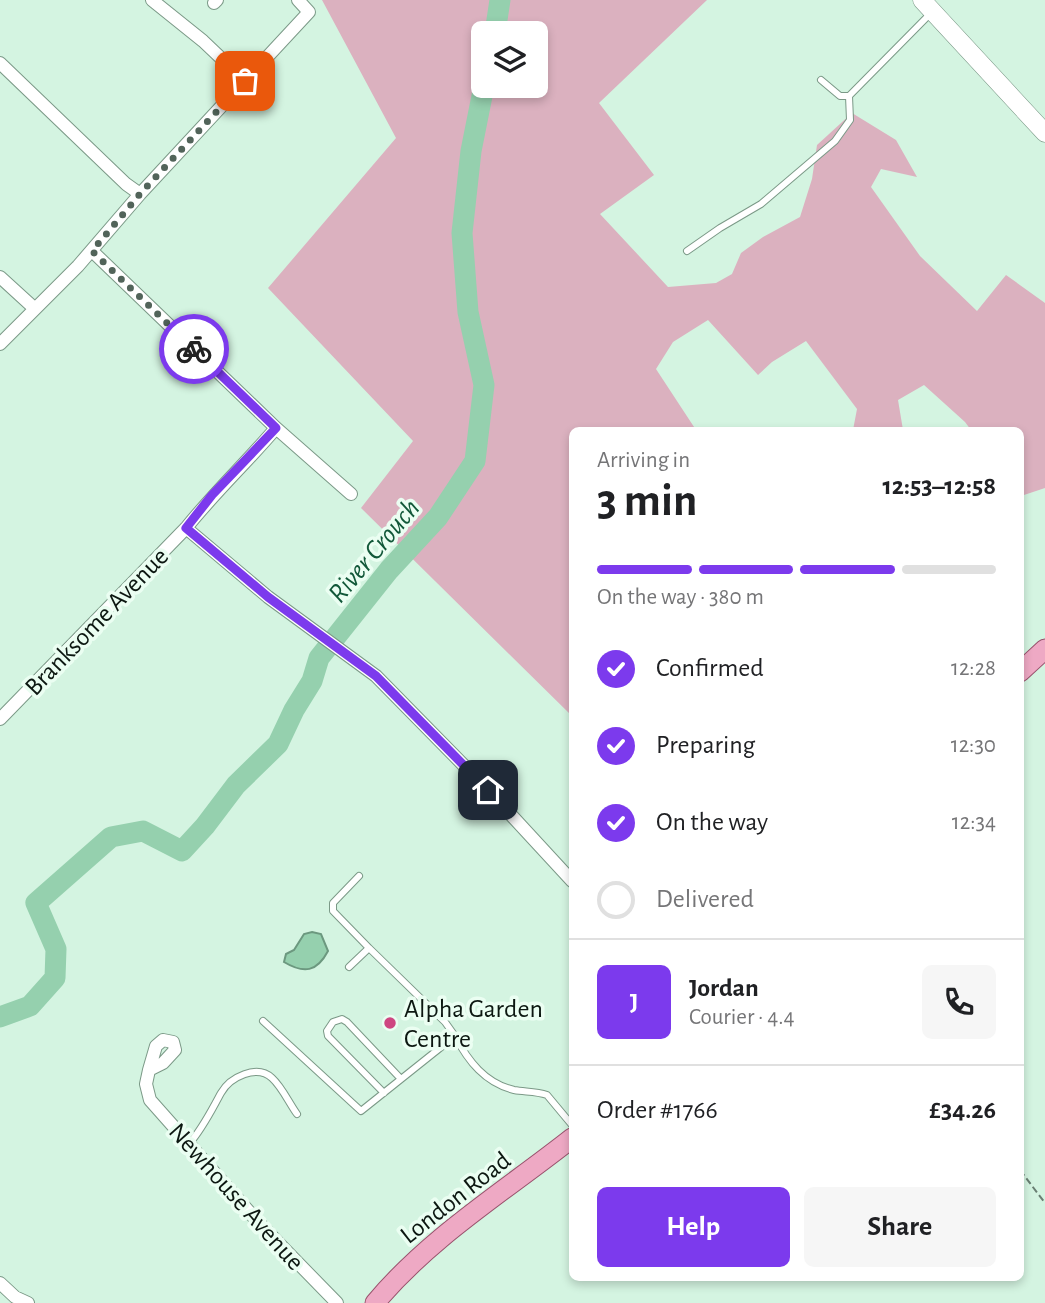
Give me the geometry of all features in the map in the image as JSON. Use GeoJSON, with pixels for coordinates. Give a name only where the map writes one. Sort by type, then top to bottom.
{"type":"FeatureCollection","features":[{"type":"Feature","properties":{"kind":"main road"},"geometry":{"type":"LineString","coordinates":[[1024,669],[1045,649]]}},
{"type":"Feature","properties":{"kind":"main road","name":"London Road"},"geometry":{"type":"LineString","coordinates":[[375,1303],[398,1276],[458,1224],[569,1140]]}},
{"type":"Feature","properties":{"kind":"street"},"geometry":{"type":"LineString","coordinates":[[152,0],[203,41],[245,81]]}},
{"type":"Feature","properties":{"kind":"street"},"geometry":{"type":"LineString","coordinates":[[0,344],[92,251],[140,194],[309,12],[298,0]]}},
{"type":"Feature","properties":{"kind":"street"},"geometry":{"type":"LineString","coordinates":[[929,4],[1045,133]]}},
{"type":"Feature","properties":{"kind":"street"},"geometry":{"type":"LineString","coordinates":[[0,63],[126,184],[140,194]]}},
{"type":"Feature","properties":{"kind":"street"},"geometry":{"type":"LineString","coordinates":[[92,251],[276,428],[351,494]]}},
{"type":"Feature","properties":{"kind":"street"},"geometry":{"type":"LineString","coordinates":[[0,277],[34,308]]}},
{"type":"Feature","properties":{"kind":"street","name":"Branksome Avenue"},"geometry":{"type":"LineString","coordinates":[[0,719],[186,528],[212,495],[276,428]]}},
{"type":"Feature","properties":{"kind":"street"},"geometry":{"type":"LineString","coordinates":[[186,528],[268,597],[376,676],[488,790],[569,878]]}},
{"type":"Feature","properties":{"kind":"street","name":"Newhouse Avenue"},"geometry":{"type":"LineString","coordinates":[[149,1070],[146,1084],[150,1100],[259,1223],[337,1303]]}},
{"type":"Feature","properties":{"kind":"street"},"geometry":{"type":"LineString","coordinates":[[0,1283],[15,1297],[28,1303]]}},
{"type":"Feature","properties":{"kind":"lane"},"geometry":{"type":"LineString","coordinates":[[687,251],[761,204],[835,141],[850,120],[849,96],[929,4]]}},
{"type":"Feature","properties":{"kind":"lane"},"geometry":{"type":"LineString","coordinates":[[821,80],[840,96],[849,96]]}},
{"type":"Feature","properties":{"kind":"lane"},"geometry":{"type":"LineString","coordinates":[[359,876],[333,903],[333,911],[445,1022],[469,1061],[489,1080],[516,1090],[547,1095],[569,1121]]}},
{"type":"Feature","properties":{"kind":"lane"},"geometry":{"type":"LineString","coordinates":[[349,967],[369,948]]}},
{"type":"Feature","properties":{"kind":"lane"},"geometry":{"type":"LineString","coordinates":[[384,1093],[328,1036],[327,1031],[333,1022],[342,1019],[347,1022],[401,1079]]}},
{"type":"Feature","properties":{"kind":"lane"},"geometry":{"type":"LineString","coordinates":[[263,1021],[361,1111],[455,1036]]}},
{"type":"Feature","properties":{"kind":"lane"},"geometry":{"type":"LineString","coordinates":[[189,1144],[203,1126],[221,1092],[239,1077],[249,1073],[270,1075],[297,1114]]}},
{"type":"Feature","properties":{"kind":"path"},"geometry":{"type":"LineString","coordinates":[[1024,1175],[1045,1203]]}},
{"type":"Feature","properties":{"kind":"shaded area"},"geometry":{"type":"Polygon","coordinates":[[[322,0],[707,0],[599,103],[654,175],[600,214],[668,287],[716,283],[732,274],[741,253],[763,237],[800,217],[812,179],[817,145],[852,113],[896,140],[917,177],[881,169],[871,187],[920,256],[977,311],[1006,275],[1045,303],[1045,488],[1024,495],[1024,427],[969,427],[924,385],[898,400],[902,427],[854,427],[857,409],[806,341],[772,362],[758,375],[708,320],[673,342],[656,369],[694,427],[569,427],[569,713],[361,508],[413,441],[268,288],[396,138],[322,0]]]}},
{"type":"Feature","properties":{"kind":"shaded area"},"geometry":{"type":"Polygon","coordinates":[[[304,934],[321,934],[328,951],[324,958],[309,969],[284,962],[286,954],[294,950],[304,934]]]}},
{"type":"Feature","properties":{"kind":"waterway","name":"River Crouch"},"geometry":{"type":"LineString","coordinates":[[497,21],[500,0]]}},
{"type":"Feature","properties":{"kind":"waterway","name":"River Crouch"},"geometry":{"type":"LineString","coordinates":[[0,1017],[30,1006],[55,978],[56,949],[36,903],[111,837],[143,831],[182,851],[236,785],[278,744],[312,681],[319,658],[389,570],[438,517],[475,461],[484,385],[468,312],[462,233],[471,151],[482,98]]}},
{"type":"Feature","properties":{"kind":"way so far"},"geometry":{"type":"LineString","coordinates":[[194,349],[92,251],[140,194],[245,81]]}},
{"type":"Feature","properties":{"kind":"place","name":"Alpha Garden Centre"},"geometry":{"type":"Point","coordinates":[390,1023]}},
{"type":"Feature","properties":{"kind":"route"},"geometry":{"type":"LineString","coordinates":[[194,349],[276,428],[251,458],[212,495],[186,528],[268,597],[376,676],[488,790]]}}]}
